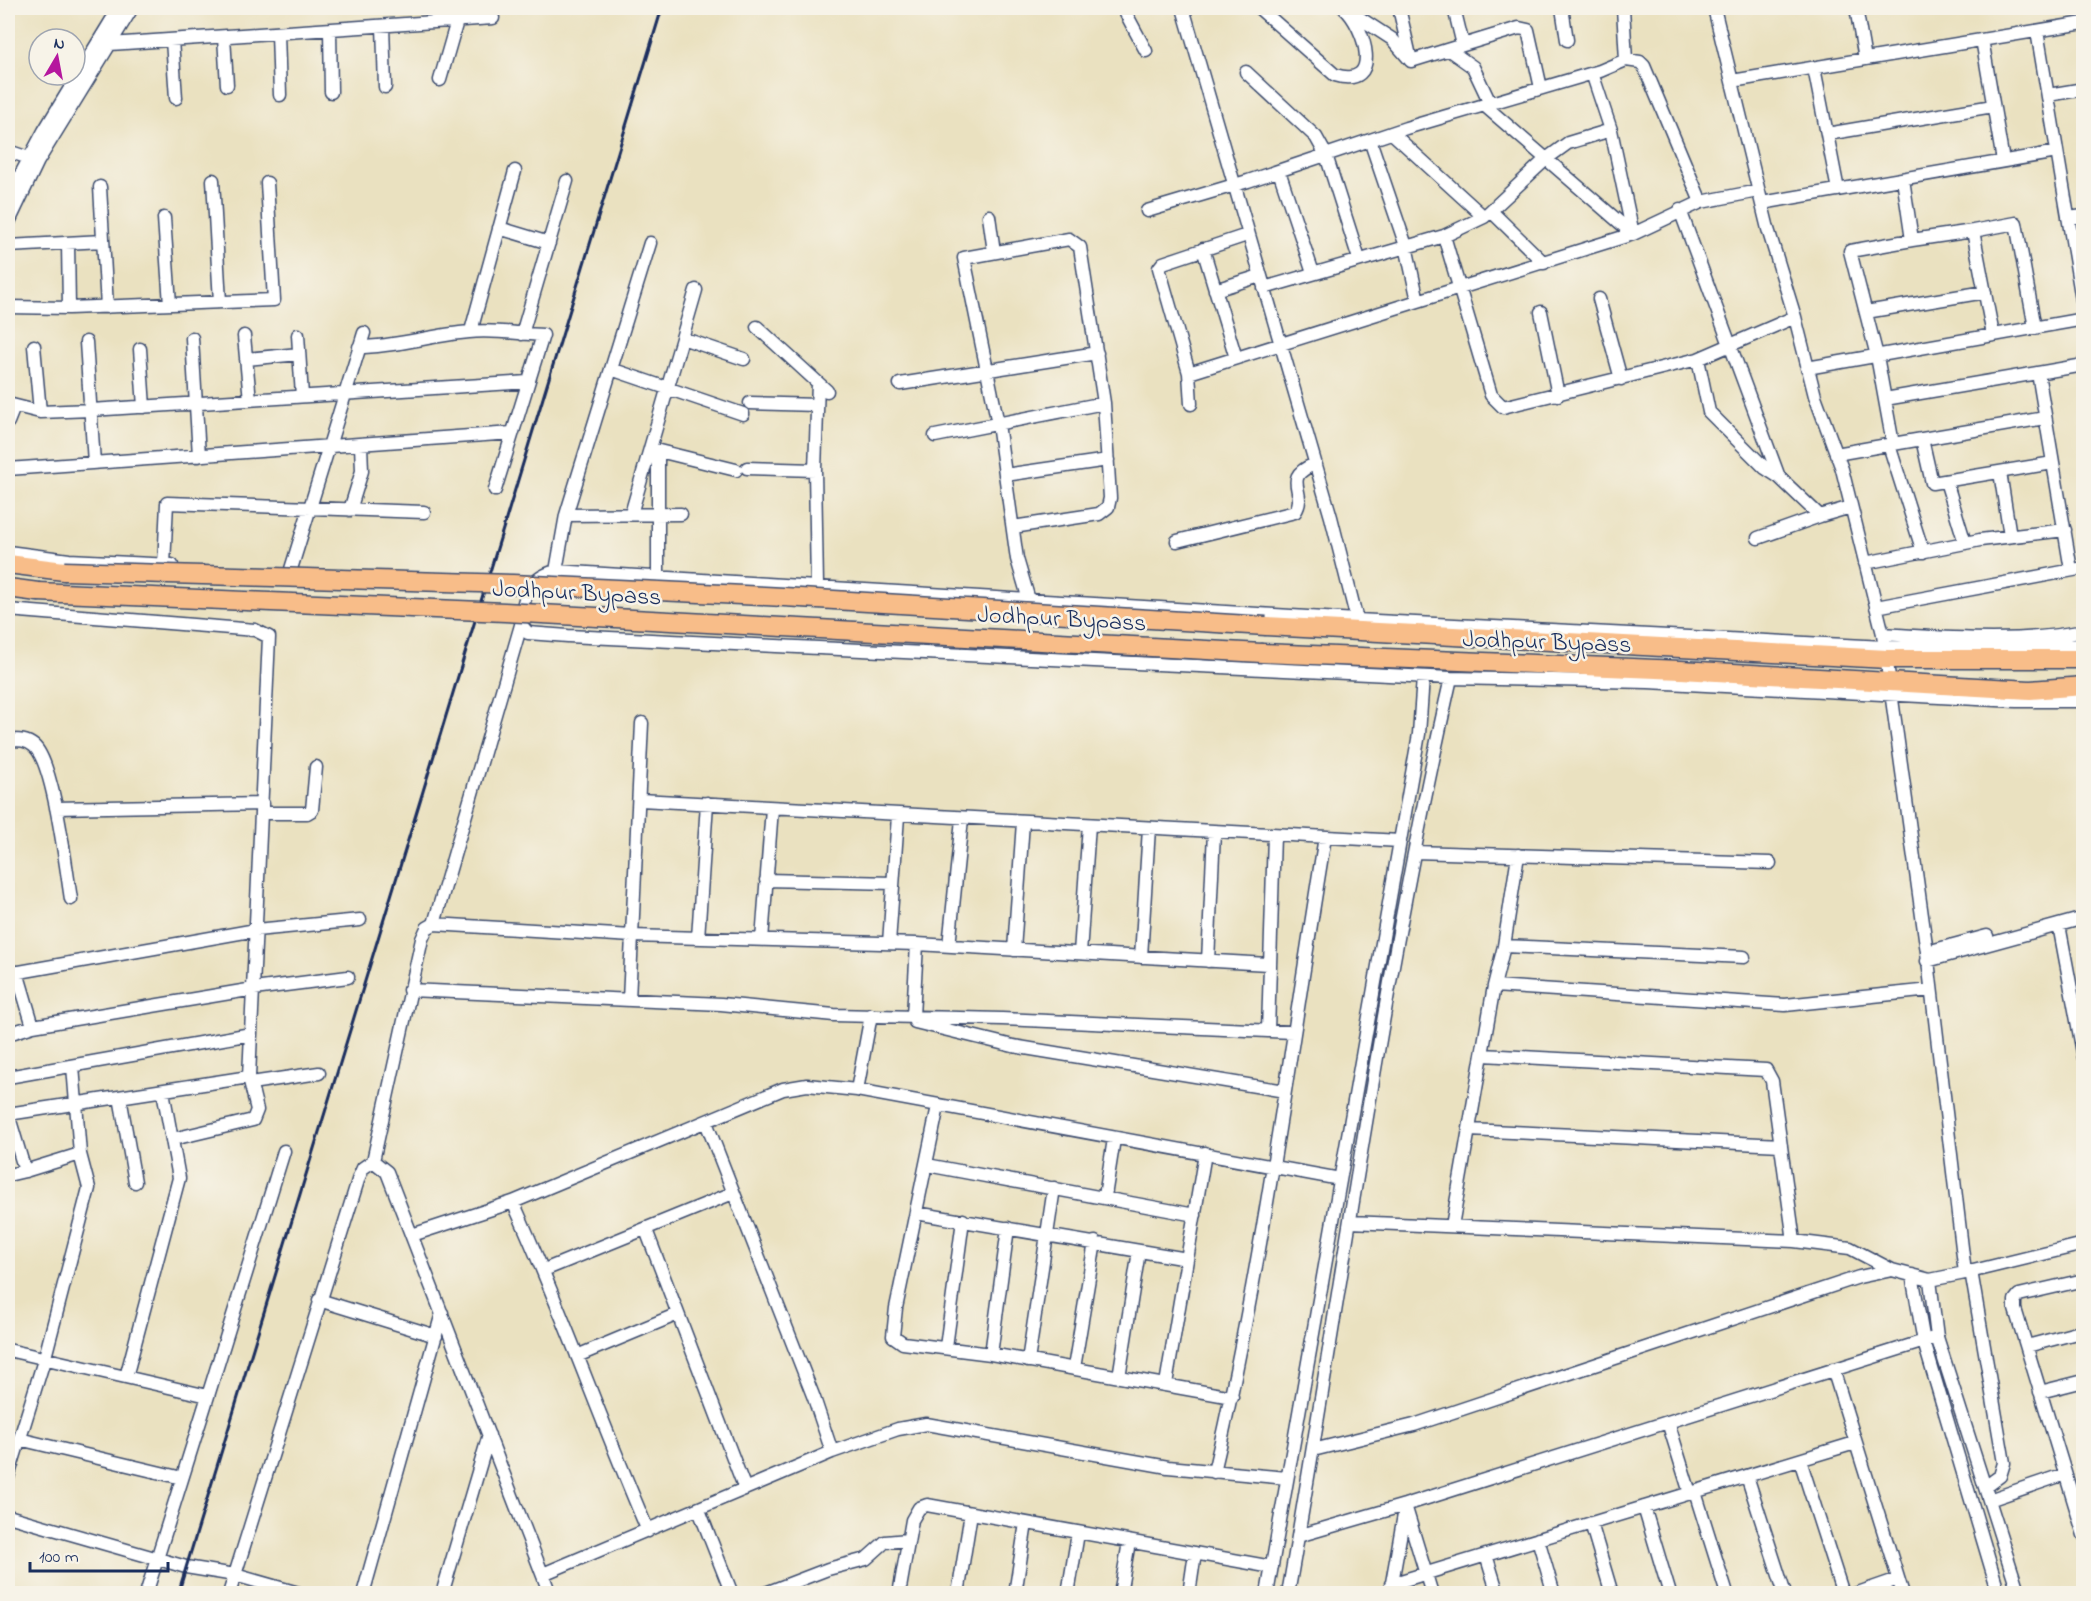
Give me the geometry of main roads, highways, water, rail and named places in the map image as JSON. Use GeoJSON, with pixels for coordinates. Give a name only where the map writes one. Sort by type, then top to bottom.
{"type":"FeatureCollection","features":[{"type":"Feature","properties":{"kind":"highway"},"geometry":{"type":"LineString","coordinates":[[8,564],[64,571],[513,584],[784,597],[1266,626],[1886,653],[1974,661],[2084,659]]}},
{"type":"Feature","properties":{"kind":"highway","name":"Jodhpur Bypass"},"geometry":{"type":"LineString","coordinates":[[8,588],[38,592],[505,612],[1262,653],[1682,670],[1892,690],[2030,690],[2084,686]]}},
{"type":"Feature","properties":{"kind":"railway"},"geometry":{"type":"LineString","coordinates":[[178,1594],[662,8]]}}]}
